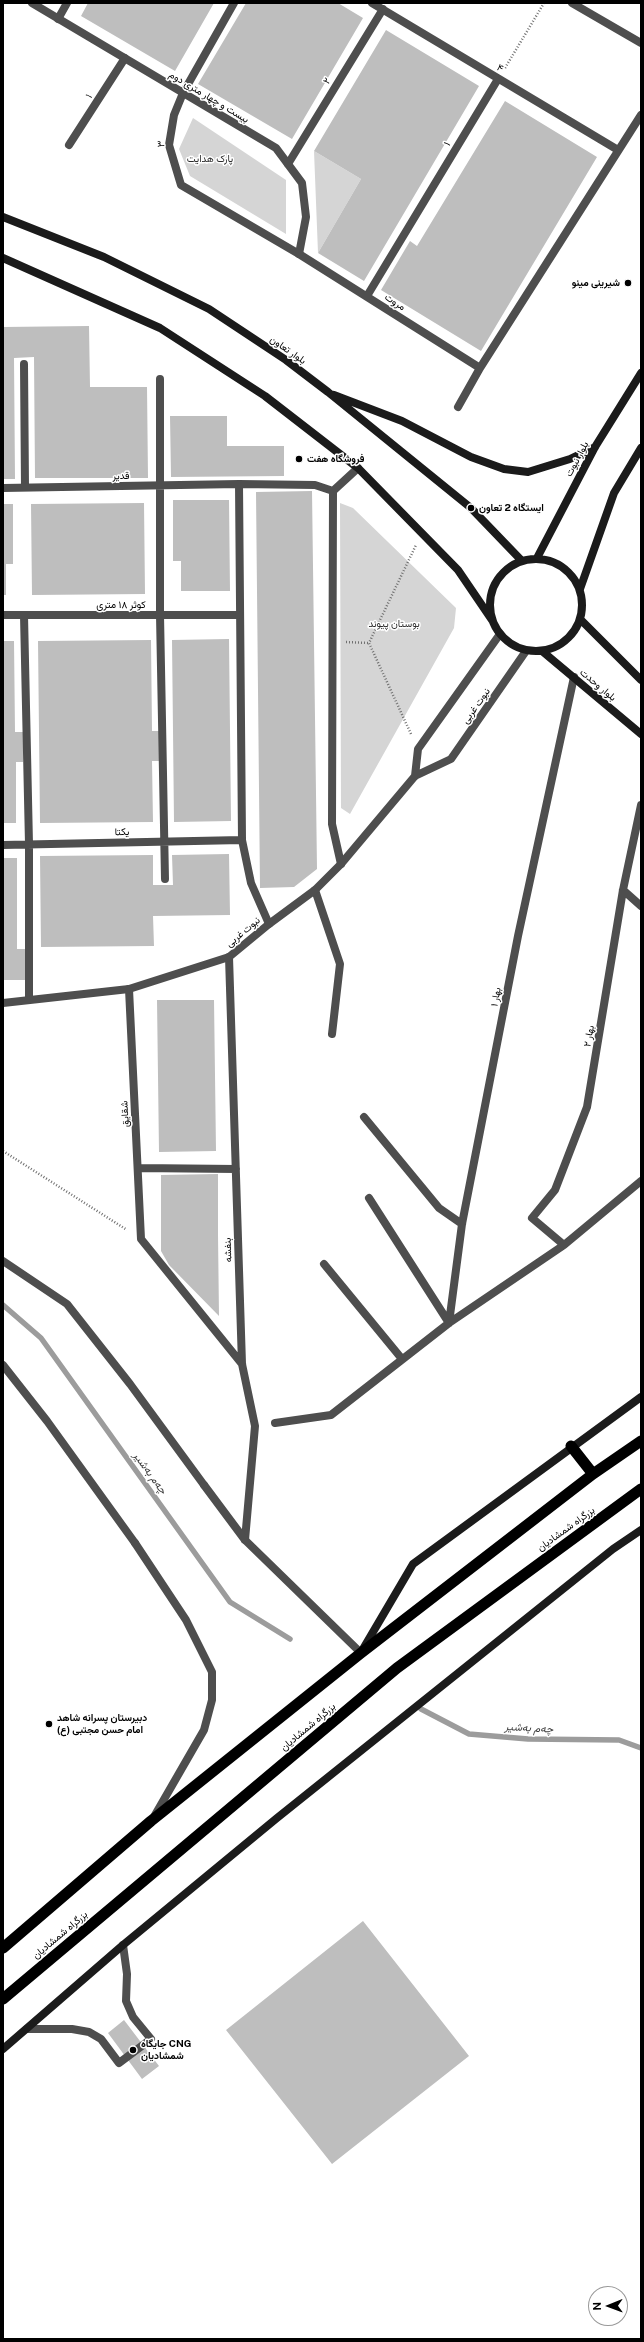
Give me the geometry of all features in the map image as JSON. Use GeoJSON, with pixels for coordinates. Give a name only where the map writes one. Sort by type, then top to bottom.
{"type":"FeatureCollection","features":[{"type":"Feature","properties":{"kind":"highway"},"geometry":{"type":"LineString","coordinates":[[3,1948],[151,1821],[361,1653],[593,1474],[641,1441]]}},
{"type":"Feature","properties":{"kind":"highway"},"geometry":{"type":"LineString","coordinates":[[571,1446],[593,1474]]}},
{"type":"Feature","properties":{"kind":"highway","name":"بزرگراه شمشادیان"},"geometry":{"type":"LineString","coordinates":[[3,1999],[397,1668],[641,1489]]}},
{"type":"Feature","properties":{"kind":"main road","name":"بلوار تعاون"},"geometry":{"type":"LineString","coordinates":[[3,217],[104,257],[209,309],[286,360],[328,392],[471,508],[521,560]]}},
{"type":"Feature","properties":{"kind":"main road"},"geometry":{"type":"LineString","coordinates":[[3,258],[160,328],[265,396],[358,468],[458,570],[500,634],[512,645],[526,651],[542,651],[555,648],[566,641],[575,631],[580,619],[583,604],[580,589],[567,570],[548,560],[537,558],[521,560],[509,567],[498,578],[492,591],[490,606],[492,620]]}},
{"type":"Feature","properties":{"kind":"main road","name":"بلوار نبوت"},"geometry":{"type":"LineString","coordinates":[[537,558],[595,447],[641,373]]}},
{"type":"Feature","properties":{"kind":"main road"},"geometry":{"type":"LineString","coordinates":[[328,392],[402,421],[471,457],[504,469],[528,472],[570,459],[595,447]]}},
{"type":"Feature","properties":{"kind":"main road"},"geometry":{"type":"LineString","coordinates":[[580,589],[614,493],[641,448]]}},
{"type":"Feature","properties":{"kind":"main road"},"geometry":{"type":"LineString","coordinates":[[580,619],[641,680]]}},
{"type":"Feature","properties":{"kind":"main road","name":"بلوار وحدت"},"geometry":{"type":"LineString","coordinates":[[542,651],[641,734]]}},
{"type":"Feature","properties":{"kind":"main road"},"geometry":{"type":"LineString","coordinates":[[361,1653],[413,1564],[571,1446],[641,1397]]}},
{"type":"Feature","properties":{"kind":"main road"},"geometry":{"type":"LineString","coordinates":[[3,2050],[123,1945],[283,1812],[613,1550],[641,1530]]}},
{"type":"Feature","properties":{"kind":"street","name":"بیست و چهار متری دوم"},"geometry":{"type":"LineString","coordinates":[[32,3],[276,148],[302,183],[306,216],[299,254]]}},
{"type":"Feature","properties":{"kind":"street"},"geometry":{"type":"LineString","coordinates":[[58,18],[67,3]]}},
{"type":"Feature","properties":{"kind":"street","name":"۳"},"geometry":{"type":"LineString","coordinates":[[234,3],[183,93],[174,115],[169,145],[181,185],[299,254]]}},
{"type":"Feature","properties":{"kind":"street","name":"۴"},"geometry":{"type":"LineString","coordinates":[[372,3],[618,150]]}},
{"type":"Feature","properties":{"kind":"street"},"geometry":{"type":"LineString","coordinates":[[572,3],[641,43]]}},
{"type":"Feature","properties":{"kind":"street","name":"۲"},"geometry":{"type":"LineString","coordinates":[[288,164],[383,9]]}},
{"type":"Feature","properties":{"kind":"street","name":"۱"},"geometry":{"type":"LineString","coordinates":[[69,145],[125,58]]}},
{"type":"Feature","properties":{"kind":"street","name":"۱"},"geometry":{"type":"LineString","coordinates":[[366,296],[498,79]]}},
{"type":"Feature","properties":{"kind":"street"},"geometry":{"type":"LineString","coordinates":[[458,407],[480,368],[641,116]]}},
{"type":"Feature","properties":{"kind":"street","name":"مروت"},"geometry":{"type":"LineString","coordinates":[[299,254],[480,368]]}},
{"type":"Feature","properties":{"kind":"street"},"geometry":{"type":"LineString","coordinates":[[24,364],[25,488]]}},
{"type":"Feature","properties":{"kind":"street"},"geometry":{"type":"LineString","coordinates":[[160,379],[160,615],[165,879]]}},
{"type":"Feature","properties":{"kind":"street"},"geometry":{"type":"LineString","coordinates":[[341,864],[332,824],[333,491],[358,468]]}},
{"type":"Feature","properties":{"kind":"street"},"geometry":{"type":"LineString","coordinates":[[239,484],[242,840],[251,883],[269,924]]}},
{"type":"Feature","properties":{"kind":"street","name":"قدیر"},"geometry":{"type":"LineString","coordinates":[[3,488],[239,484],[315,485],[333,491]]}},
{"type":"Feature","properties":{"kind":"street","name":"کوثر ۱۸ متری"},"geometry":{"type":"LineString","coordinates":[[3,615],[239,615]]}},
{"type":"Feature","properties":{"kind":"street"},"geometry":{"type":"LineString","coordinates":[[24,615],[29,844],[29,1000]]}},
{"type":"Feature","properties":{"kind":"street"},"geometry":{"type":"LineString","coordinates":[[415,776],[418,749],[500,634]]}},
{"type":"Feature","properties":{"kind":"street","name":"نبوت غربی"},"geometry":{"type":"LineString","coordinates":[[3,1003],[129,989],[229,957],[269,924],[315,890],[341,864],[415,776],[451,759],[526,651]]}},
{"type":"Feature","properties":{"kind":"street","name":"بهار ۱"},"geometry":{"type":"LineString","coordinates":[[449,1323],[462,1224],[518,936],[574,677]]}},
{"type":"Feature","properties":{"kind":"street","name":"بهار ۲"},"geometry":{"type":"LineString","coordinates":[[564,1245],[532,1218],[555,1190],[587,1107],[623,890],[641,805]]}},
{"type":"Feature","properties":{"kind":"street","name":"یکتا"},"geometry":{"type":"LineString","coordinates":[[3,845],[242,840]]}},
{"type":"Feature","properties":{"kind":"street"},"geometry":{"type":"LineString","coordinates":[[315,890],[340,964],[332,1034]]}},
{"type":"Feature","properties":{"kind":"street"},"geometry":{"type":"LineString","coordinates":[[623,890],[641,906]]}},
{"type":"Feature","properties":{"kind":"street","name":"بنفشه"},"geometry":{"type":"LineString","coordinates":[[229,957],[242,1364],[255,1426],[245,1540]]}},
{"type":"Feature","properties":{"kind":"street","name":"شقایق"},"geometry":{"type":"LineString","coordinates":[[129,989],[141,1239]]}},
{"type":"Feature","properties":{"kind":"street"},"geometry":{"type":"LineString","coordinates":[[364,1117],[439,1208],[462,1224]]}},
{"type":"Feature","properties":{"kind":"street"},"geometry":{"type":"LineString","coordinates":[[138,1168],[236,1169]]}},
{"type":"Feature","properties":{"kind":"street"},"geometry":{"type":"LineString","coordinates":[[275,1423],[332,1415],[449,1323],[564,1245],[641,1182]]}},
{"type":"Feature","properties":{"kind":"street"},"geometry":{"type":"LineString","coordinates":[[369,1198],[449,1323]]}},
{"type":"Feature","properties":{"kind":"street"},"geometry":{"type":"LineString","coordinates":[[141,1239],[242,1364]]}},
{"type":"Feature","properties":{"kind":"street"},"geometry":{"type":"LineString","coordinates":[[3,1261],[67,1304],[130,1384],[245,1540],[361,1653]]}},
{"type":"Feature","properties":{"kind":"street"},"geometry":{"type":"LineString","coordinates":[[324,1264],[402,1359]]}},
{"type":"Feature","properties":{"kind":"street"},"geometry":{"type":"LineString","coordinates":[[3,1365],[47,1421],[135,1543],[186,1620],[212,1672],[212,1700],[204,1730],[151,1821]]}},
{"type":"Feature","properties":{"kind":"street"},"geometry":{"type":"LineString","coordinates":[[27,2029],[72,2029],[88,2032],[101,2039],[120,2063],[151,2039],[133,2017],[126,2001],[127,1974],[123,1945]]}},
{"type":"Feature","properties":{"kind":"path"},"geometry":{"type":"LineString","coordinates":[[498,79],[544,3]]}},
{"type":"Feature","properties":{"kind":"path"},"geometry":{"type":"LineString","coordinates":[[418,749],[369,643],[421,532]]}},
{"type":"Feature","properties":{"kind":"path"},"geometry":{"type":"LineString","coordinates":[[332,642],[369,643]]}},
{"type":"Feature","properties":{"kind":"path"},"geometry":{"type":"LineString","coordinates":[[3,1151],[141,1239]]}},
{"type":"Feature","properties":{"kind":"green space","name":"پارک‌ هدایت"},"geometry":{"type":"Polygon","coordinates":[[[193,118],[286,180],[286,234],[190,176],[179,149],[193,118]]]}},
{"type":"Feature","properties":{"kind":"green space"},"geometry":{"type":"Polygon","coordinates":[[[314,151],[361,179],[318,253],[314,151]]]}},
{"type":"Feature","properties":{"kind":"green space","name":"بوستان پیوند"},"geometry":{"type":"Polygon","coordinates":[[[340,503],[353,508],[456,608],[454,628],[350,814],[341,808],[340,503]]]}},
{"type":"Feature","properties":{"kind":"building"},"geometry":{"type":"Polygon","coordinates":[[[88,3],[214,3],[175,71],[81,16],[88,3]]]}},
{"type":"Feature","properties":{"kind":"building"},"geometry":{"type":"Polygon","coordinates":[[[246,3],[338,3],[363,18],[292,139],[198,84],[246,3]]]}},
{"type":"Feature","properties":{"kind":"building"},"geometry":{"type":"Polygon","coordinates":[[[386,30],[479,86],[364,281],[318,253],[361,179],[314,151],[386,30]]]}},
{"type":"Feature","properties":{"kind":"building"},"geometry":{"type":"Polygon","coordinates":[[[505,101],[597,157],[481,351],[381,290],[410,241],[417,246],[505,101]]]}},
{"type":"Feature","properties":{"kind":"building"},"geometry":{"type":"Polygon","coordinates":[[[89,326],[90,387],[147,387],[148,478],[35,478],[34,357],[14,358],[15,479],[3,479],[3,327],[89,326]]]}},
{"type":"Feature","properties":{"kind":"building"},"geometry":{"type":"Polygon","coordinates":[[[170,416],[227,416],[227,446],[284,446],[284,476],[171,477],[170,416]]]}},
{"type":"Feature","properties":{"kind":"building"},"geometry":{"type":"Polygon","coordinates":[[[312,491],[317,869],[294,887],[260,888],[256,492],[312,491]]]}},
{"type":"Feature","properties":{"kind":"building"},"geometry":{"type":"Polygon","coordinates":[[[173,500],[229,500],[230,591],[181,591],[181,561],[173,561],[173,500]]]}},
{"type":"Feature","properties":{"kind":"building"},"geometry":{"type":"Polygon","coordinates":[[[144,503],[145,594],[32,595],[31,504],[144,503]]]}},
{"type":"Feature","properties":{"kind":"building"},"geometry":{"type":"Polygon","coordinates":[[[3,504],[13,504],[13,564],[6,564],[6,595],[3,595],[3,504]]]}},
{"type":"Feature","properties":{"kind":"building"},"geometry":{"type":"Polygon","coordinates":[[[229,639],[231,821],[174,822],[172,640],[229,639]]]}},
{"type":"Feature","properties":{"kind":"building"},"geometry":{"type":"Polygon","coordinates":[[[151,640],[152,731],[159,731],[159,761],[152,761],[153,822],[40,823],[38,641],[151,640]]]}},
{"type":"Feature","properties":{"kind":"building"},"geometry":{"type":"Polygon","coordinates":[[[3,641],[14,641],[15,732],[23,732],[23,762],[16,762],[16,823],[3,823],[3,641]]]}},
{"type":"Feature","properties":{"kind":"building"},"geometry":{"type":"Polygon","coordinates":[[[229,854],[230,915],[153,916],[154,946],[41,947],[40,856],[153,855],[153,885],[173,885],[172,855],[229,854]]]}},
{"type":"Feature","properties":{"kind":"building"},"geometry":{"type":"Polygon","coordinates":[[[3,858],[17,858],[17,949],[25,949],[25,980],[3,980],[3,858]]]}},
{"type":"Feature","properties":{"kind":"building"},"geometry":{"type":"Polygon","coordinates":[[[157,1000],[214,1000],[216,1151],[159,1152],[157,1000]]]}},
{"type":"Feature","properties":{"kind":"building"},"geometry":{"type":"Polygon","coordinates":[[[218,1174],[219,1316],[169,1265],[161,1251],[161,1175],[218,1174]]]}},
{"type":"Feature","properties":{"kind":"building"},"geometry":{"type":"Polygon","coordinates":[[[363,1921],[469,2056],[332,2164],[226,2030],[363,1921]]]}},
{"type":"Feature","properties":{"kind":"building","name":"جایگاه CNG شمشادیان"},"geometry":{"type":"Polygon","coordinates":[[[124,2020],[159,2066],[142,2079],[108,2033],[124,2020]]]}},
{"type":"Feature","properties":{"kind":"waterway","name":"چەم بەشیر"},"geometry":{"type":"LineString","coordinates":[[3,1305],[41,1338],[230,1602],[290,1639]]}},
{"type":"Feature","properties":{"kind":"waterway","name":"چەم بەشیر"},"geometry":{"type":"LineString","coordinates":[[421,1709],[469,1734],[528,1739],[619,1740],[641,1748]]}},
{"type":"Feature","properties":{"kind":"place","name":"شیرینی مینو"},"geometry":{"type":"Point","coordinates":[628,283]}},
{"type":"Feature","properties":{"kind":"place","name":"فروشگاه هفت"},"geometry":{"type":"Point","coordinates":[299,459]}},
{"type":"Feature","properties":{"kind":"place","name":"ایستگاه 2 تعاون"},"geometry":{"type":"Point","coordinates":[471,508]}},
{"type":"Feature","properties":{"kind":"place","name":"دبیرستان پسرانه شاهد امام حسن مجتبی (ع)"},"geometry":{"type":"Point","coordinates":[49,1724]}},
{"type":"Feature","properties":{"kind":"place","name":"جایگاه CNG شمشادیان"},"geometry":{"type":"Point","coordinates":[133,2050]}}]}
